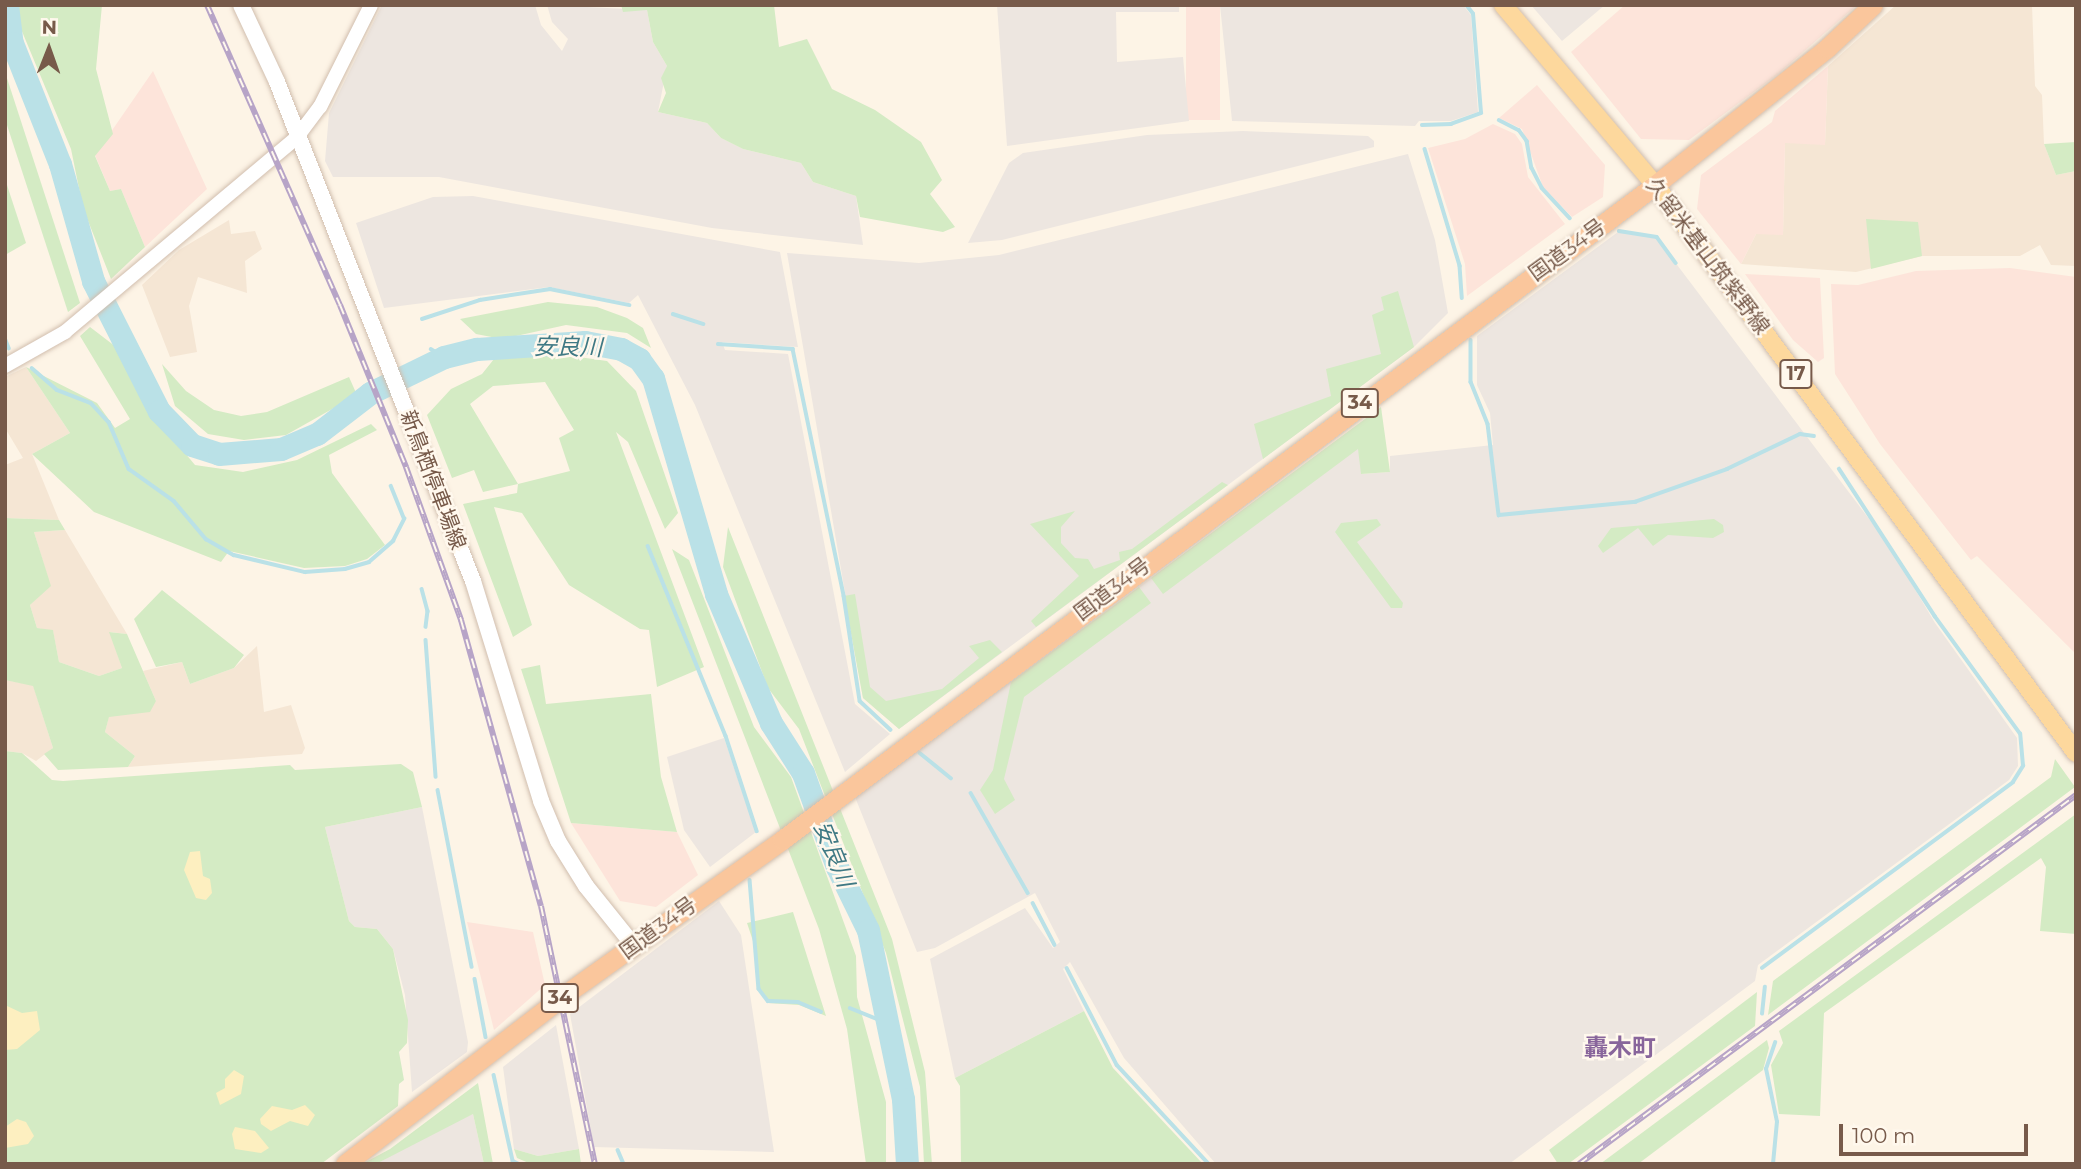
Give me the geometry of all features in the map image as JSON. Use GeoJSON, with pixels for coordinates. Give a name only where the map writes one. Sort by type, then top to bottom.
{"type":"FeatureCollection","features":[{"type":"Feature","properties":{"kind":"highway","name":"国道34号"},"geometry":{"type":"LineString","coordinates":[[345,1164],[1655,185],[1827,48],[1873,5]]}},
{"type":"Feature","properties":{"kind":"main road","name":"新鳥栖停車場線"},"geometry":{"type":"LineString","coordinates":[[241,5],[297,137],[473,581],[541,801],[558,841],[586,886],[634,946]]}},
{"type":"Feature","properties":{"kind":"main road","name":"久留米基山筑紫野線"},"geometry":{"type":"LineString","coordinates":[[1503,5],[1655,185],[2076,753]]}},
{"type":"Feature","properties":{"kind":"street"},"geometry":{"type":"LineString","coordinates":[[5,366],[71,328],[297,137],[320,107],[371,5]]}},
{"type":"Feature","properties":{"kind":"shaded area"},"geometry":{"type":"Polygon","coordinates":[[[382,5],[535,5],[541,25],[562,51],[568,39],[552,22],[547,5],[647,10],[653,42],[667,66],[658,112],[707,123],[721,138],[743,149],[801,163],[813,182],[856,196],[863,245],[712,228],[439,177],[333,177],[325,161],[329,113],[382,5]]]}},
{"type":"Feature","properties":{"kind":"shaded area"},"geometry":{"type":"Polygon","coordinates":[[[997,5],[1179,5],[1179,12],[1116,12],[1117,62],[1183,57],[1189,121],[1007,146],[997,5]]]}},
{"type":"Feature","properties":{"kind":"shaded area"},"geometry":{"type":"Polygon","coordinates":[[[1186,5],[1220,5],[1220,120],[1186,120],[1186,5]]]}},
{"type":"Feature","properties":{"kind":"shaded area"},"geometry":{"type":"Polygon","coordinates":[[[1220,5],[1463,5],[1471,15],[1478,112],[1451,121],[1419,121],[1415,126],[1232,121],[1220,5]]]}},
{"type":"Feature","properties":{"kind":"shaded area"},"geometry":{"type":"Polygon","coordinates":[[[1531,5],[1605,5],[1562,41],[1531,5]]]}},
{"type":"Feature","properties":{"kind":"shaded area"},"geometry":{"type":"Polygon","coordinates":[[[1625,5],[1857,5],[1778,74],[1689,140],[1641,139],[1571,52],[1625,5]]]}},
{"type":"Feature","properties":{"kind":"shaded area"},"geometry":{"type":"Polygon","coordinates":[[[1896,5],[2032,5],[2035,86],[2042,95],[2044,144],[2056,175],[2076,171],[2076,266],[2051,265],[2040,245],[2020,256],[1922,256],[1856,272],[1741,264],[1756,234],[1783,234],[1785,142],[1825,144],[1828,66],[1896,5]]]}},
{"type":"Feature","properties":{"kind":"shaded area"},"geometry":{"type":"Polygon","coordinates":[[[1828,66],[1825,145],[1785,143],[1783,235],[1756,234],[1741,264],[1697,209],[1701,175],[1772,122],[1775,111],[1828,66]]]}},
{"type":"Feature","properties":{"kind":"shaded area"},"geometry":{"type":"Polygon","coordinates":[[[153,71],[207,189],[145,247],[121,189],[110,191],[95,155],[153,71]]]}},
{"type":"Feature","properties":{"kind":"shaded area"},"geometry":{"type":"Polygon","coordinates":[[[1537,85],[1605,165],[1603,197],[1572,217],[1543,187],[1522,129],[1499,118],[1537,85]]]}},
{"type":"Feature","properties":{"kind":"shaded area"},"geometry":{"type":"Polygon","coordinates":[[[1493,124],[1515,134],[1522,144],[1528,177],[1565,224],[1467,296],[1465,264],[1428,148],[1465,139],[1493,124]]]}},
{"type":"Feature","properties":{"kind":"shaded area"},"geometry":{"type":"Polygon","coordinates":[[[1243,131],[1368,136],[1374,141],[1374,147],[1002,240],[968,243],[1009,163],[1023,153],[1147,135],[1243,131]]]}},
{"type":"Feature","properties":{"kind":"shaded area"},"geometry":{"type":"Polygon","coordinates":[[[1408,154],[1435,240],[1448,313],[1414,347],[899,729],[863,698],[787,253],[919,263],[999,255],[1408,154]]]}},
{"type":"Feature","properties":{"kind":"shaded area"},"geometry":{"type":"Polygon","coordinates":[[[473,196],[780,252],[798,347],[722,342],[725,350],[788,354],[855,704],[890,734],[845,772],[695,405],[638,295],[629,303],[549,287],[384,308],[356,223],[433,197],[473,196]]]}},
{"type":"Feature","properties":{"kind":"shaded area"},"geometry":{"type":"Polygon","coordinates":[[[229,220],[231,234],[255,231],[262,249],[245,261],[247,293],[198,277],[189,306],[197,352],[170,357],[142,285],[179,250],[229,220]]]}},
{"type":"Feature","properties":{"kind":"shaded area"},"geometry":{"type":"Polygon","coordinates":[[[1618,232],[1656,237],[1888,544],[1935,623],[2017,738],[2018,766],[2009,780],[1758,965],[1755,981],[1509,1164],[1216,1164],[1124,1058],[1070,962],[1063,969],[1084,1011],[955,1078],[930,959],[1025,908],[1053,948],[1060,942],[1035,893],[935,948],[917,952],[855,797],[1356,426],[1362,474],[1390,472],[1390,456],[1493,445],[1490,413],[1477,385],[1477,336],[1618,232]]]}},
{"type":"Feature","properties":{"kind":"shaded area"},"geometry":{"type":"Polygon","coordinates":[[[2010,268],[2076,277],[2076,654],[1977,556],[1971,560],[1880,444],[1835,374],[1831,284],[1858,285],[1916,271],[2010,268]]]}},
{"type":"Feature","properties":{"kind":"shaded area"},"geometry":{"type":"Polygon","coordinates":[[[1745,274],[1820,278],[1824,358],[1818,362],[1793,340],[1745,274]]]}},
{"type":"Feature","properties":{"kind":"shaded area"},"geometry":{"type":"Polygon","coordinates":[[[26,367],[70,433],[32,454],[59,520],[5,518],[5,465],[23,458],[5,428],[5,377],[26,367]]]}},
{"type":"Feature","properties":{"kind":"shaded area"},"geometry":{"type":"Polygon","coordinates":[[[65,530],[127,634],[110,632],[122,668],[99,676],[59,662],[53,631],[37,628],[30,605],[50,585],[34,532],[65,530]]]}},
{"type":"Feature","properties":{"kind":"shaded area"},"geometry":{"type":"Polygon","coordinates":[[[257,646],[264,712],[291,705],[305,748],[302,754],[128,767],[135,756],[105,732],[109,716],[156,701],[143,671],[182,662],[190,684],[234,668],[257,646]]]}},
{"type":"Feature","properties":{"kind":"shaded area"},"geometry":{"type":"Polygon","coordinates":[[[5,680],[33,685],[53,748],[36,761],[22,753],[5,751],[5,680]]]}},
{"type":"Feature","properties":{"kind":"shaded area"},"geometry":{"type":"Polygon","coordinates":[[[724,738],[756,832],[710,867],[684,830],[667,757],[724,738]]]}},
{"type":"Feature","properties":{"kind":"shaded area"},"geometry":{"type":"Polygon","coordinates":[[[422,807],[468,1042],[467,1052],[412,1092],[405,995],[393,949],[377,929],[355,927],[349,921],[325,827],[422,807]]]}},
{"type":"Feature","properties":{"kind":"shaded area"},"geometry":{"type":"Polygon","coordinates":[[[571,823],[677,832],[698,875],[656,907],[620,901],[571,823]]]}},
{"type":"Feature","properties":{"kind":"shaded area"},"geometry":{"type":"Polygon","coordinates":[[[719,901],[741,935],[774,1152],[594,1147],[570,1014],[719,901]]]}},
{"type":"Feature","properties":{"kind":"shaded area"},"geometry":{"type":"Polygon","coordinates":[[[467,922],[533,932],[545,985],[494,1030],[467,922]]]}},
{"type":"Feature","properties":{"kind":"shaded area"},"geometry":{"type":"Polygon","coordinates":[[[556,1025],[579,1149],[538,1156],[514,1149],[503,1067],[556,1025]]]}},
{"type":"Feature","properties":{"kind":"shaded area"},"geometry":{"type":"Polygon","coordinates":[[[473,1114],[484,1164],[376,1164],[447,1124],[473,1114]]]}},
{"type":"Feature","properties":{"kind":"green space"},"geometry":{"type":"Polygon","coordinates":[[[11,5],[102,5],[96,69],[113,134],[95,156],[110,191],[121,189],[145,247],[111,279],[83,208],[71,149],[11,5]]]}},
{"type":"Feature","properties":{"kind":"green space"},"geometry":{"type":"Polygon","coordinates":[[[621,5],[774,5],[779,47],[807,39],[832,89],[875,110],[921,142],[942,180],[930,194],[955,227],[943,232],[860,217],[856,196],[813,182],[801,163],[743,149],[721,138],[707,123],[658,112],[666,93],[661,78],[667,66],[653,42],[647,10],[623,12],[621,5]]]}},
{"type":"Feature","properties":{"kind":"green space"},"geometry":{"type":"Polygon","coordinates":[[[5,72],[80,303],[68,312],[5,119],[5,72]]]}},
{"type":"Feature","properties":{"kind":"green space"},"geometry":{"type":"Polygon","coordinates":[[[2076,142],[2076,171],[2056,175],[2044,144],[2076,142]]]}},
{"type":"Feature","properties":{"kind":"green space"},"geometry":{"type":"Polygon","coordinates":[[[5,179],[26,243],[5,255],[5,179]]]}},
{"type":"Feature","properties":{"kind":"green space"},"geometry":{"type":"Polygon","coordinates":[[[1866,219],[1918,222],[1922,256],[1871,269],[1866,219]]]}},
{"type":"Feature","properties":{"kind":"green space"},"geometry":{"type":"Polygon","coordinates":[[[1398,291],[1414,347],[1263,459],[1254,424],[1331,396],[1326,369],[1381,354],[1372,315],[1384,310],[1381,297],[1398,291]]]}},
{"type":"Feature","properties":{"kind":"green space"},"geometry":{"type":"Polygon","coordinates":[[[548,302],[597,307],[627,318],[643,328],[651,348],[627,333],[566,325],[502,339],[476,334],[460,319],[548,302]]]}},
{"type":"Feature","properties":{"kind":"green space"},"geometry":{"type":"Polygon","coordinates":[[[90,327],[120,350],[154,416],[195,465],[243,472],[297,460],[371,424],[377,430],[329,455],[332,473],[385,545],[367,559],[345,566],[304,568],[229,551],[221,562],[94,512],[32,454],[70,433],[26,367],[97,403],[115,428],[130,419],[80,336],[90,327]]]}},
{"type":"Feature","properties":{"kind":"green space"},"geometry":{"type":"Polygon","coordinates":[[[557,354],[607,361],[636,391],[678,513],[665,529],[628,442],[616,432],[704,667],[657,687],[649,630],[640,629],[569,585],[522,513],[494,507],[532,625],[513,637],[463,504],[517,493],[518,484],[483,492],[474,470],[452,478],[427,415],[451,389],[482,374],[494,359],[557,354]],[[545,382],[493,386],[470,404],[518,484],[570,471],[559,438],[574,430],[545,382]]]}},
{"type":"Feature","properties":{"kind":"green space"},"geometry":{"type":"Polygon","coordinates":[[[162,364],[186,391],[214,410],[241,416],[267,412],[349,377],[357,395],[286,435],[244,440],[208,434],[175,406],[162,364]]]}},
{"type":"Feature","properties":{"kind":"green space"},"geometry":{"type":"Polygon","coordinates":[[[1381,407],[1390,472],[1361,474],[1358,449],[1163,594],[1151,578],[1381,407]]]}},
{"type":"Feature","properties":{"kind":"green space"},"geometry":{"type":"Polygon","coordinates":[[[1222,482],[1228,485],[1036,627],[1031,621],[1079,576],[1030,524],[1075,511],[1061,527],[1061,543],[1075,558],[1088,559],[1094,569],[1120,560],[1119,552],[1132,549],[1222,482]]]}},
{"type":"Feature","properties":{"kind":"green space"},"geometry":{"type":"Polygon","coordinates":[[[5,518],[59,520],[65,530],[34,532],[51,586],[30,605],[37,628],[53,630],[59,662],[99,676],[122,668],[109,632],[127,634],[156,701],[150,712],[109,717],[105,732],[135,756],[128,767],[58,770],[44,754],[53,748],[33,686],[5,680],[5,518]]]}},
{"type":"Feature","properties":{"kind":"green space"},"geometry":{"type":"Polygon","coordinates":[[[1377,519],[1381,525],[1357,542],[1403,603],[1402,608],[1391,608],[1335,532],[1341,523],[1377,519]]]}},
{"type":"Feature","properties":{"kind":"green space"},"geometry":{"type":"Polygon","coordinates":[[[1714,519],[1723,525],[1724,532],[1713,538],[1668,535],[1653,546],[1638,528],[1603,553],[1598,546],[1611,528],[1714,519]]]}},
{"type":"Feature","properties":{"kind":"green space"},"geometry":{"type":"Polygon","coordinates":[[[728,527],[892,939],[925,1072],[932,1164],[924,1164],[920,1087],[886,953],[799,729],[768,688],[723,567],[728,527]]]}},
{"type":"Feature","properties":{"kind":"green space"},"geometry":{"type":"Polygon","coordinates":[[[672,549],[689,560],[754,727],[791,777],[856,956],[857,997],[886,1102],[886,1164],[866,1164],[847,1029],[819,929],[672,549]]]}},
{"type":"Feature","properties":{"kind":"green space"},"geometry":{"type":"Polygon","coordinates":[[[1139,587],[1151,603],[1024,697],[1004,779],[1015,800],[995,814],[980,790],[993,770],[1011,682],[1139,587]]]}},
{"type":"Feature","properties":{"kind":"green space"},"geometry":{"type":"Polygon","coordinates":[[[162,590],[244,655],[234,668],[190,684],[182,662],[156,667],[134,619],[162,590]]]}},
{"type":"Feature","properties":{"kind":"green space"},"geometry":{"type":"Polygon","coordinates":[[[855,594],[870,687],[886,701],[942,689],[979,658],[969,646],[990,640],[1002,652],[899,729],[863,698],[844,596],[855,594]]]}},
{"type":"Feature","properties":{"kind":"green space"},"geometry":{"type":"Polygon","coordinates":[[[540,665],[546,704],[651,694],[661,777],[677,832],[571,823],[521,669],[540,665]]]}},
{"type":"Feature","properties":{"kind":"green space"},"geometry":{"type":"Polygon","coordinates":[[[5,751],[22,753],[52,780],[63,781],[290,765],[295,770],[401,764],[413,772],[422,807],[325,827],[349,921],[355,927],[377,929],[393,949],[408,1020],[407,1043],[399,1052],[404,1080],[399,1084],[398,1106],[321,1164],[5,1164],[5,751]]]}},
{"type":"Feature","properties":{"kind":"green space"},"geometry":{"type":"Polygon","coordinates":[[[2055,759],[2075,787],[1768,1015],[1773,981],[2051,777],[2055,759]]]}},
{"type":"Feature","properties":{"kind":"green space"},"geometry":{"type":"Polygon","coordinates":[[[2076,814],[2076,934],[2040,931],[2046,867],[2041,858],[1824,1013],[1820,1116],[1779,1114],[1771,1065],[1783,1043],[1779,1031],[2076,814]]]}},
{"type":"Feature","properties":{"kind":"green space"},"geometry":{"type":"Polygon","coordinates":[[[793,912],[826,1016],[799,1005],[768,1003],[757,989],[755,947],[747,923],[793,912]]]}},
{"type":"Feature","properties":{"kind":"green space"},"geometry":{"type":"Polygon","coordinates":[[[1757,992],[1755,1026],[1568,1164],[1558,1164],[1549,1150],[1757,992]]]}},
{"type":"Feature","properties":{"kind":"green space"},"geometry":{"type":"Polygon","coordinates":[[[1084,1011],[1113,1068],[1203,1164],[961,1164],[960,1086],[955,1078],[1084,1011]]]}},
{"type":"Feature","properties":{"kind":"green space"},"geometry":{"type":"Polygon","coordinates":[[[1767,1040],[1769,1048],[1763,1070],[1638,1164],[1600,1164],[1767,1040]]]}},
{"type":"Feature","properties":{"kind":"green space"},"geometry":{"type":"Polygon","coordinates":[[[478,1083],[493,1164],[484,1164],[473,1114],[376,1164],[362,1164],[390,1149],[478,1083]]]}},
{"type":"Feature","properties":{"kind":"green space"},"geometry":{"type":"Polygon","coordinates":[[[514,1149],[538,1156],[579,1149],[581,1164],[531,1164],[517,1158],[514,1149]]]}},
{"type":"Feature","properties":{"kind":"sand"},"geometry":{"type":"Polygon","coordinates":[[[200,851],[203,876],[210,879],[212,893],[206,900],[196,898],[184,870],[190,852],[200,851]]]}},
{"type":"Feature","properties":{"kind":"sand"},"geometry":{"type":"Polygon","coordinates":[[[5,1005],[22,1013],[37,1011],[40,1030],[17,1049],[5,1050],[5,1005]]]}},
{"type":"Feature","properties":{"kind":"sand"},"geometry":{"type":"Polygon","coordinates":[[[234,1070],[244,1076],[241,1094],[220,1105],[216,1093],[225,1088],[225,1079],[234,1070]]]}},
{"type":"Feature","properties":{"kind":"sand"},"geometry":{"type":"Polygon","coordinates":[[[305,1105],[315,1115],[308,1126],[290,1121],[271,1131],[261,1124],[260,1119],[272,1106],[292,1110],[305,1105]]]}},
{"type":"Feature","properties":{"kind":"sand"},"geometry":{"type":"Polygon","coordinates":[[[17,1119],[26,1122],[34,1136],[28,1144],[5,1148],[5,1127],[17,1119]]]}},
{"type":"Feature","properties":{"kind":"sand"},"geometry":{"type":"Polygon","coordinates":[[[235,1127],[255,1131],[269,1148],[261,1153],[235,1149],[232,1134],[235,1127]]]}},
{"type":"Feature","properties":{"kind":"waterway","name":"安良川"},"geometry":{"type":"LineString","coordinates":[[7,5],[12,43],[60,164],[93,281],[159,411],[192,445],[219,454],[281,449],[317,434],[370,393],[444,357],[477,349],[585,342],[621,349],[639,359],[653,378],[716,594],[771,723],[803,773],[837,867],[868,930],[903,1099],[907,1164]]}},
{"type":"Feature","properties":{"kind":"waterway"},"geometry":{"type":"LineString","coordinates":[[1422,125],[1451,124],[1481,113],[1473,14],[1466,5]]}},
{"type":"Feature","properties":{"kind":"waterway"},"geometry":{"type":"LineString","coordinates":[[1499,120],[1519,130],[1527,141],[1532,168],[1542,188],[1570,218]]}},
{"type":"Feature","properties":{"kind":"waterway"},"geometry":{"type":"LineString","coordinates":[[1425,149],[1460,266],[1462,298]]}},
{"type":"Feature","properties":{"kind":"waterway"},"geometry":{"type":"LineString","coordinates":[[1619,231],[1657,237],[1676,263]]}},
{"type":"Feature","properties":{"kind":"waterway"},"geometry":{"type":"LineString","coordinates":[[422,319],[480,300],[550,289],[629,305]]}},
{"type":"Feature","properties":{"kind":"waterway"},"geometry":{"type":"LineString","coordinates":[[673,314],[703,324]]}},
{"type":"Feature","properties":{"kind":"waterway"},"geometry":{"type":"LineString","coordinates":[[5,338],[9,348]]}},
{"type":"Feature","properties":{"kind":"waterway"},"geometry":{"type":"LineString","coordinates":[[1471,340],[1471,382],[1488,424],[1499,515],[1635,502],[1727,469],[1800,434],[1814,436]]}},
{"type":"Feature","properties":{"kind":"waterway"},"geometry":{"type":"LineString","coordinates":[[718,344],[793,349],[844,596],[860,701],[891,730]]}},
{"type":"Feature","properties":{"kind":"waterway"},"geometry":{"type":"LineString","coordinates":[[431,349],[444,357]]}},
{"type":"Feature","properties":{"kind":"waterway"},"geometry":{"type":"LineString","coordinates":[[32,368],[57,390],[91,403],[109,422],[129,469],[174,501],[206,539],[234,555],[305,572],[345,569],[369,562],[393,541],[404,519],[391,486]]}},
{"type":"Feature","properties":{"kind":"waterway"},"geometry":{"type":"LineString","coordinates":[[1762,968],[2013,782],[2023,766],[2020,734],[1935,617],[1839,469]]}},
{"type":"Feature","properties":{"kind":"waterway"},"geometry":{"type":"LineString","coordinates":[[648,546],[726,736],[757,831]]}},
{"type":"Feature","properties":{"kind":"waterway"},"geometry":{"type":"LineString","coordinates":[[422,589],[428,611],[426,627]]}},
{"type":"Feature","properties":{"kind":"waterway"},"geometry":{"type":"LineString","coordinates":[[426,640],[436,777]]}},
{"type":"Feature","properties":{"kind":"waterway"},"geometry":{"type":"LineString","coordinates":[[920,753],[951,778]]}},
{"type":"Feature","properties":{"kind":"waterway"},"geometry":{"type":"LineString","coordinates":[[438,790],[472,967]]}},
{"type":"Feature","properties":{"kind":"waterway"},"geometry":{"type":"LineString","coordinates":[[971,793],[1028,893]]}},
{"type":"Feature","properties":{"kind":"waterway"},"geometry":{"type":"LineString","coordinates":[[750,880],[759,989],[768,1001],[798,1002],[821,1012]]}},
{"type":"Feature","properties":{"kind":"waterway"},"geometry":{"type":"LineString","coordinates":[[1033,903],[1055,945]]}},
{"type":"Feature","properties":{"kind":"waterway"},"geometry":{"type":"LineString","coordinates":[[1067,968],[1117,1065],[1209,1164]]}},
{"type":"Feature","properties":{"kind":"waterway"},"geometry":{"type":"LineString","coordinates":[[475,979],[486,1037]]}},
{"type":"Feature","properties":{"kind":"waterway"},"geometry":{"type":"LineString","coordinates":[[1762,1014],[1765,987]]}},
{"type":"Feature","properties":{"kind":"waterway"},"geometry":{"type":"LineString","coordinates":[[850,1008],[885,1022]]}},
{"type":"Feature","properties":{"kind":"waterway"},"geometry":{"type":"LineString","coordinates":[[1773,1164],[1777,1122],[1766,1069],[1775,1043]]}},
{"type":"Feature","properties":{"kind":"waterway"},"geometry":{"type":"LineString","coordinates":[[494,1075],[513,1161],[519,1164]]}},
{"type":"Feature","properties":{"kind":"waterway"},"geometry":{"type":"LineString","coordinates":[[618,1150],[624,1164]]}},
{"type":"Feature","properties":{"kind":"railway"},"geometry":{"type":"LineString","coordinates":[[207,5],[340,305],[406,467],[461,620],[541,906],[595,1164]]}},
{"type":"Feature","properties":{"kind":"railway"},"geometry":{"type":"LineString","coordinates":[[1579,1164],[2076,795]]}},
{"type":"Feature","properties":{"kind":"district","name":"轟木町"},"geometry":{"type":"Point","coordinates":[1620,1048]}}]}
